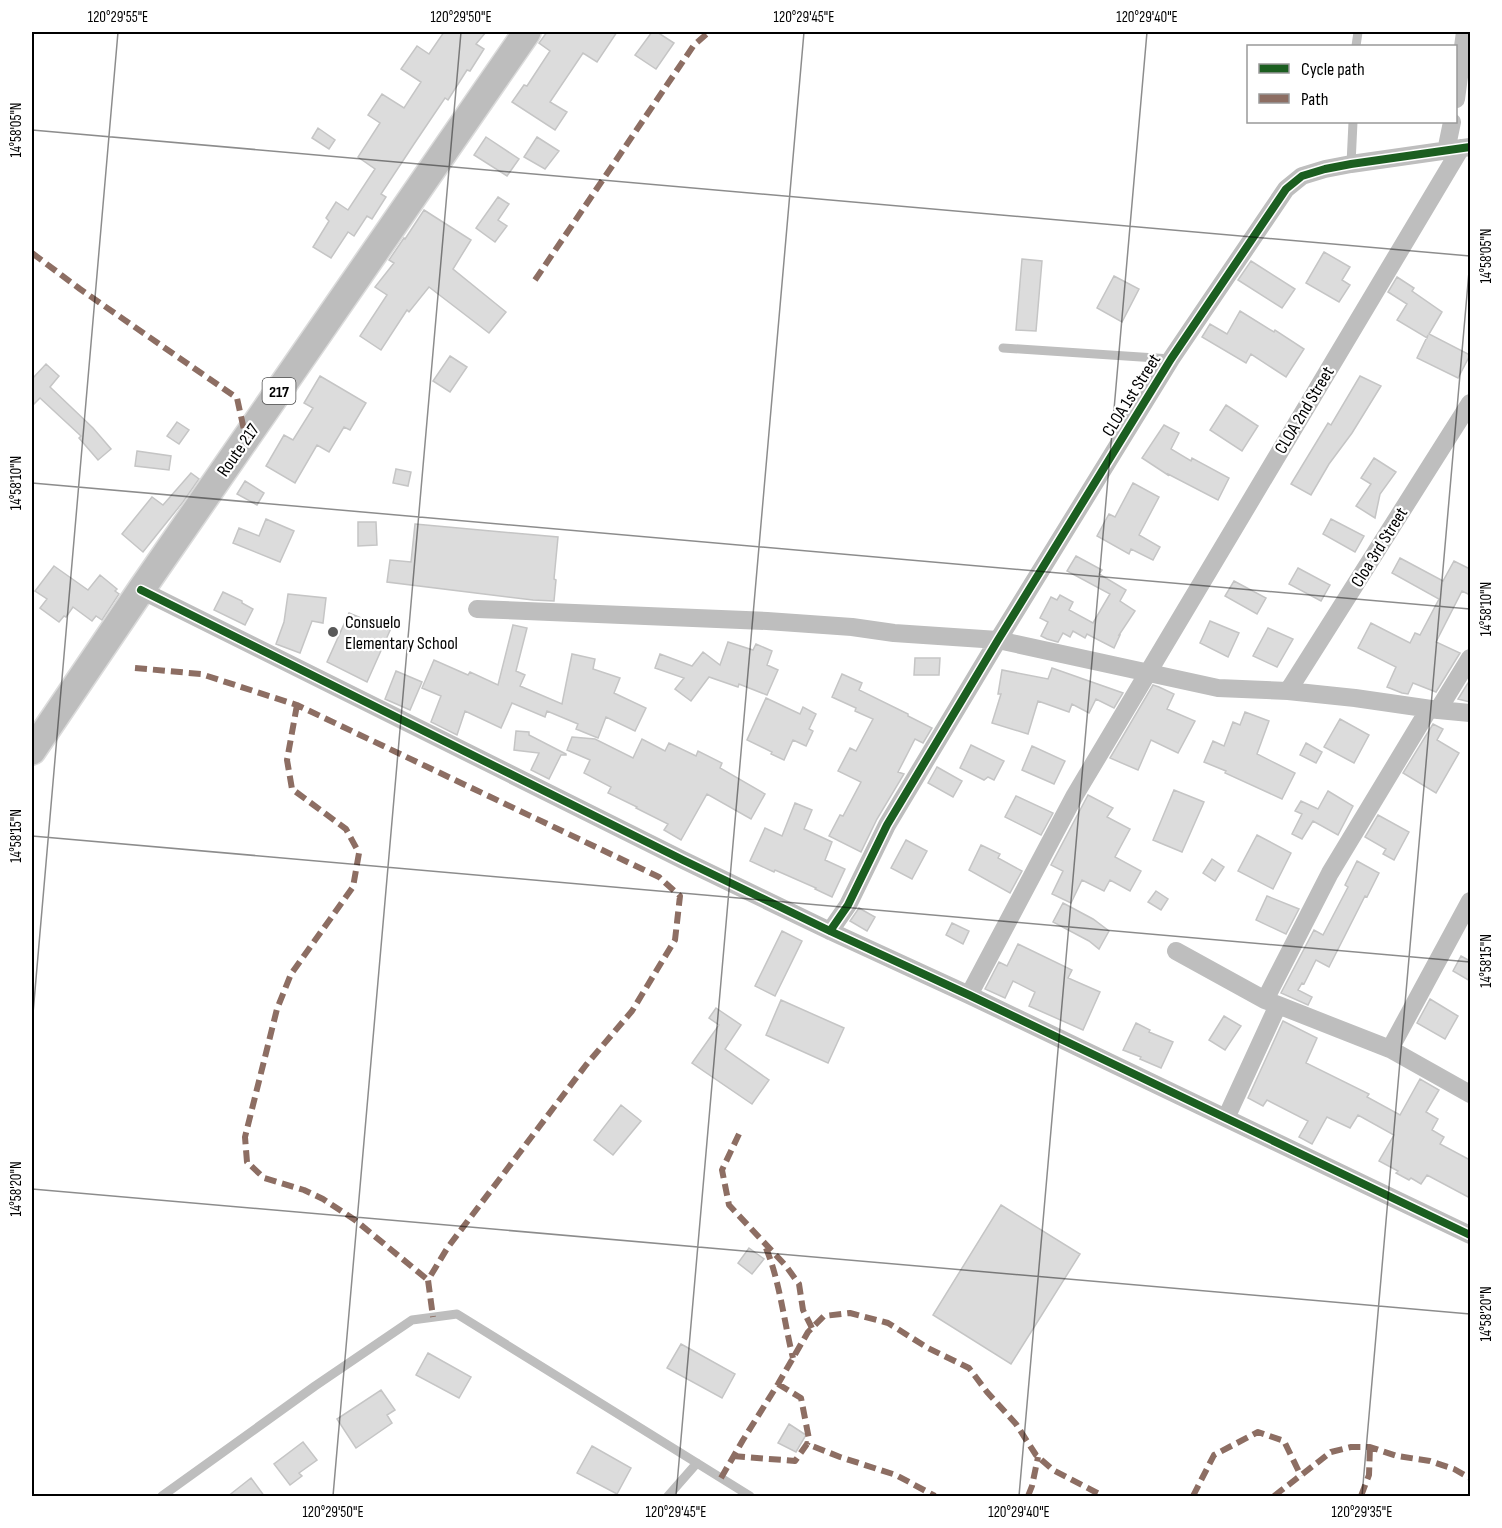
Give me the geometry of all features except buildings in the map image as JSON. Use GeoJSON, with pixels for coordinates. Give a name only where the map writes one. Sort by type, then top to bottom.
{"type":"FeatureCollection","features":[{"type":"Feature","properties":{"kind":"main road","name":"Route 217"},"geometry":{"type":"LineString","coordinates":[[32,751],[528,32]]}},
{"type":"Feature","properties":{"kind":"street"},"geometry":{"type":"LineString","coordinates":[[1457,86],[1465,32]]}},
{"type":"Feature","properties":{"kind":"street","name":"CLOA 2nd Street"},"geometry":{"type":"LineString","coordinates":[[969,995],[1075,795],[1459,148],[1452,123]]}},
{"type":"Feature","properties":{"kind":"street"},"geometry":{"type":"LineString","coordinates":[[1351,164],[1459,148]]}},
{"type":"Feature","properties":{"kind":"street","name":"CLOA 1st Street"},"geometry":{"type":"LineString","coordinates":[[830,931],[848,905],[887,825],[998,640],[1171,359],[1286,189],[1302,176],[1351,164]]}},
{"type":"Feature","properties":{"kind":"street","name":"Cloa 3rd Street"},"geometry":{"type":"LineString","coordinates":[[1288,692],[1470,403]]}},
{"type":"Feature","properties":{"kind":"street"},"geometry":{"type":"LineString","coordinates":[[141,590],[683,860],[1470,1235]]}},
{"type":"Feature","properties":{"kind":"street"},"geometry":{"type":"LineString","coordinates":[[477,609],[767,621],[998,640],[1218,688],[1356,698],[1433,710],[1470,713]]}},
{"type":"Feature","properties":{"kind":"street"},"geometry":{"type":"LineString","coordinates":[[1226,1118],[1272,1003],[1330,873],[1433,710],[1470,658]]}},
{"type":"Feature","properties":{"kind":"street"},"geometry":{"type":"LineString","coordinates":[[1390,1049],[1470,901]]}},
{"type":"Feature","properties":{"kind":"street"},"geometry":{"type":"LineString","coordinates":[[1176,951],[1272,1003],[1390,1049],[1470,1094]]}},
{"type":"Feature","properties":{"kind":"lane"},"geometry":{"type":"LineString","coordinates":[[1351,164],[1353,123]]}},
{"type":"Feature","properties":{"kind":"lane"},"geometry":{"type":"LineString","coordinates":[[1003,348],[1171,359]]}},
{"type":"Feature","properties":{"kind":"lane"},"geometry":{"type":"LineString","coordinates":[[162,1497],[315,1386],[412,1320],[457,1314],[750,1497]]}},
{"type":"Feature","properties":{"kind":"lane"},"geometry":{"type":"LineString","coordinates":[[668,1497],[697,1463]]}},
{"type":"Feature","properties":{"kind":"marked path"},"geometry":{"type":"LineString","coordinates":[[535,280],[694,45],[709,32]]}},
{"type":"Feature","properties":{"kind":"marked path"},"geometry":{"type":"LineString","coordinates":[[32,253],[237,398],[246,439]]}},
{"type":"Feature","properties":{"kind":"marked path"},"geometry":{"type":"LineString","coordinates":[[135,668],[201,674],[297,705],[659,877],[680,896],[675,940],[632,1011],[586,1065],[448,1247],[428,1280],[433,1317]]}},
{"type":"Feature","properties":{"kind":"marked path"},"geometry":{"type":"LineString","coordinates":[[297,705],[287,760],[292,789],[346,829],[359,853],[353,887],[291,974],[277,1009],[245,1137],[247,1162],[264,1178],[304,1190],[323,1199],[355,1220],[428,1280]]}},
{"type":"Feature","properties":{"kind":"marked path"},"geometry":{"type":"LineString","coordinates":[[739,1134],[722,1170],[729,1205],[786,1266],[799,1284],[803,1310],[812,1328]]}},
{"type":"Feature","properties":{"kind":"marked path"},"geometry":{"type":"LineString","coordinates":[[766,1248],[778,1288],[793,1358]]}},
{"type":"Feature","properties":{"kind":"marked path"},"geometry":{"type":"LineString","coordinates":[[721,1478],[808,1332],[824,1316],[850,1313],[888,1323],[928,1348],[969,1368],[1016,1424],[1036,1455],[1053,1470],[1103,1496]]}},
{"type":"Feature","properties":{"kind":"marked path"},"geometry":{"type":"LineString","coordinates":[[778,1384],[801,1398],[809,1439],[807,1444]]}},
{"type":"Feature","properties":{"kind":"marked path"},"geometry":{"type":"LineString","coordinates":[[1193,1496],[1214,1455],[1258,1432],[1284,1441],[1301,1476]]}},
{"type":"Feature","properties":{"kind":"marked path"},"geometry":{"type":"LineString","coordinates":[[733,1456],[795,1461],[807,1444],[896,1475],[935,1496]]}},
{"type":"Feature","properties":{"kind":"marked path"},"geometry":{"type":"LineString","coordinates":[[1274,1496],[1331,1452],[1351,1447],[1370,1447],[1397,1456],[1430,1461],[1454,1469],[1470,1478]]}},
{"type":"Feature","properties":{"kind":"marked path"},"geometry":{"type":"LineString","coordinates":[[1361,1496],[1369,1475],[1370,1447]]}},
{"type":"Feature","properties":{"kind":"marked path"},"geometry":{"type":"LineString","coordinates":[[1028,1496],[1038,1457]]}},
{"type":"Feature","properties":{"kind":"cycle path"},"geometry":{"type":"LineString","coordinates":[[830,931],[848,905],[887,825],[998,640],[1171,359],[1286,189],[1302,176],[1325,169],[1470,147]]}},
{"type":"Feature","properties":{"kind":"cycle path"},"geometry":{"type":"LineString","coordinates":[[141,590],[683,860],[1470,1235]]}},
{"type":"Feature","properties":{"kind":"place","name":"Consuelo Elementary School"},"geometry":{"type":"Point","coordinates":[333,632]}}]}
